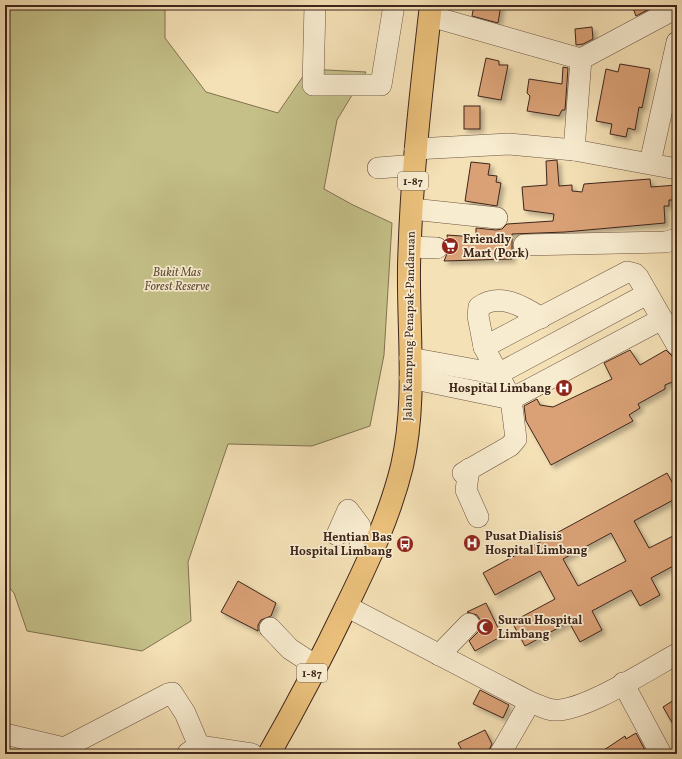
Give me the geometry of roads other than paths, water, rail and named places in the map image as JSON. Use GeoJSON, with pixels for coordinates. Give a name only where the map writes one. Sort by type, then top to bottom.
{"type":"FeatureCollection","features":[{"type":"Feature","properties":{"kind":"highway","name":"Jalan Kampung Penapak-Pandaruan"},"geometry":{"type":"LineString","coordinates":[[270,749],[316,666],[374,549],[392,503],[402,464],[408,422],[410,368],[410,247],[415,158],[431,10]]}},
{"type":"Feature","properties":{"kind":"street"},"geometry":{"type":"LineString","coordinates":[[315,5],[313,85],[381,86],[394,5]]}},
{"type":"Feature","properties":{"kind":"street"},"geometry":{"type":"LineString","coordinates":[[431,10],[581,58],[669,12]]}},
{"type":"Feature","properties":{"kind":"street"},"geometry":{"type":"LineString","coordinates":[[650,163],[677,42]]}},
{"type":"Feature","properties":{"kind":"street"},"geometry":{"type":"LineString","coordinates":[[574,150],[581,58]]}},
{"type":"Feature","properties":{"kind":"street"},"geometry":{"type":"LineString","coordinates":[[378,168],[403,166],[415,158],[509,144],[574,150],[677,169]]}},
{"type":"Feature","properties":{"kind":"street"},"geometry":{"type":"LineString","coordinates":[[412,209],[497,218]]}},
{"type":"Feature","properties":{"kind":"street"},"geometry":{"type":"LineString","coordinates":[[524,245],[666,242],[677,239]]}},
{"type":"Feature","properties":{"kind":"street"},"geometry":{"type":"LineString","coordinates":[[410,247],[437,248]]}},
{"type":"Feature","properties":{"kind":"street"},"geometry":{"type":"LineString","coordinates":[[484,348],[627,272],[635,274],[677,345]]}},
{"type":"Feature","properties":{"kind":"street"},"geometry":{"type":"LineString","coordinates":[[410,368],[498,374],[647,294]]}},
{"type":"Feature","properties":{"kind":"street"},"geometry":{"type":"LineString","coordinates":[[478,517],[466,490],[466,471],[514,443],[516,435],[511,399],[484,348],[478,316],[479,306],[486,302],[497,300],[513,302],[541,318]]}},
{"type":"Feature","properties":{"kind":"street"},"geometry":{"type":"LineString","coordinates":[[410,368],[511,399],[662,319]]}},
{"type":"Feature","properties":{"kind":"street"},"geometry":{"type":"LineString","coordinates":[[337,535],[348,510],[360,526],[360,543],[374,549]]}},
{"type":"Feature","properties":{"kind":"street"},"geometry":{"type":"LineString","coordinates":[[346,606],[530,702],[552,710],[571,708],[588,703],[677,654]]}},
{"type":"Feature","properties":{"kind":"street"},"geometry":{"type":"LineString","coordinates":[[439,655],[468,624]]}},
{"type":"Feature","properties":{"kind":"street"},"geometry":{"type":"LineString","coordinates":[[270,628],[290,649],[316,666]]}},
{"type":"Feature","properties":{"kind":"street"},"geometry":{"type":"LineString","coordinates":[[623,683],[658,753]]}},
{"type":"Feature","properties":{"kind":"street"},"geometry":{"type":"LineString","coordinates":[[5,734],[64,748],[172,693],[185,713],[193,750],[252,754]]}},
{"type":"Feature","properties":{"kind":"street"},"geometry":{"type":"LineString","coordinates":[[500,754],[530,702]]}},
{"type":"Feature","properties":{"kind":"place","name":"Friendly Mart (Pork)"},"geometry":{"type":"Point","coordinates":[450,246]}},
{"type":"Feature","properties":{"kind":"place","name":"Hospital Limbang"},"geometry":{"type":"Point","coordinates":[564,388]}},
{"type":"Feature","properties":{"kind":"place","name":"Pusat Dialisis Hospital Limbang"},"geometry":{"type":"Point","coordinates":[472,543]}},
{"type":"Feature","properties":{"kind":"place","name":"Hentian Bas Hospital Limbang"},"geometry":{"type":"Point","coordinates":[405,544]}},
{"type":"Feature","properties":{"kind":"place","name":"Surau Hospital Limbang"},"geometry":{"type":"Point","coordinates":[485,627]}},
{"type":"Feature","properties":{"kind":"park label","name":"Bukit Mas Forest Reserve"},"geometry":{"type":"Point","coordinates":[177,279]}}]}
